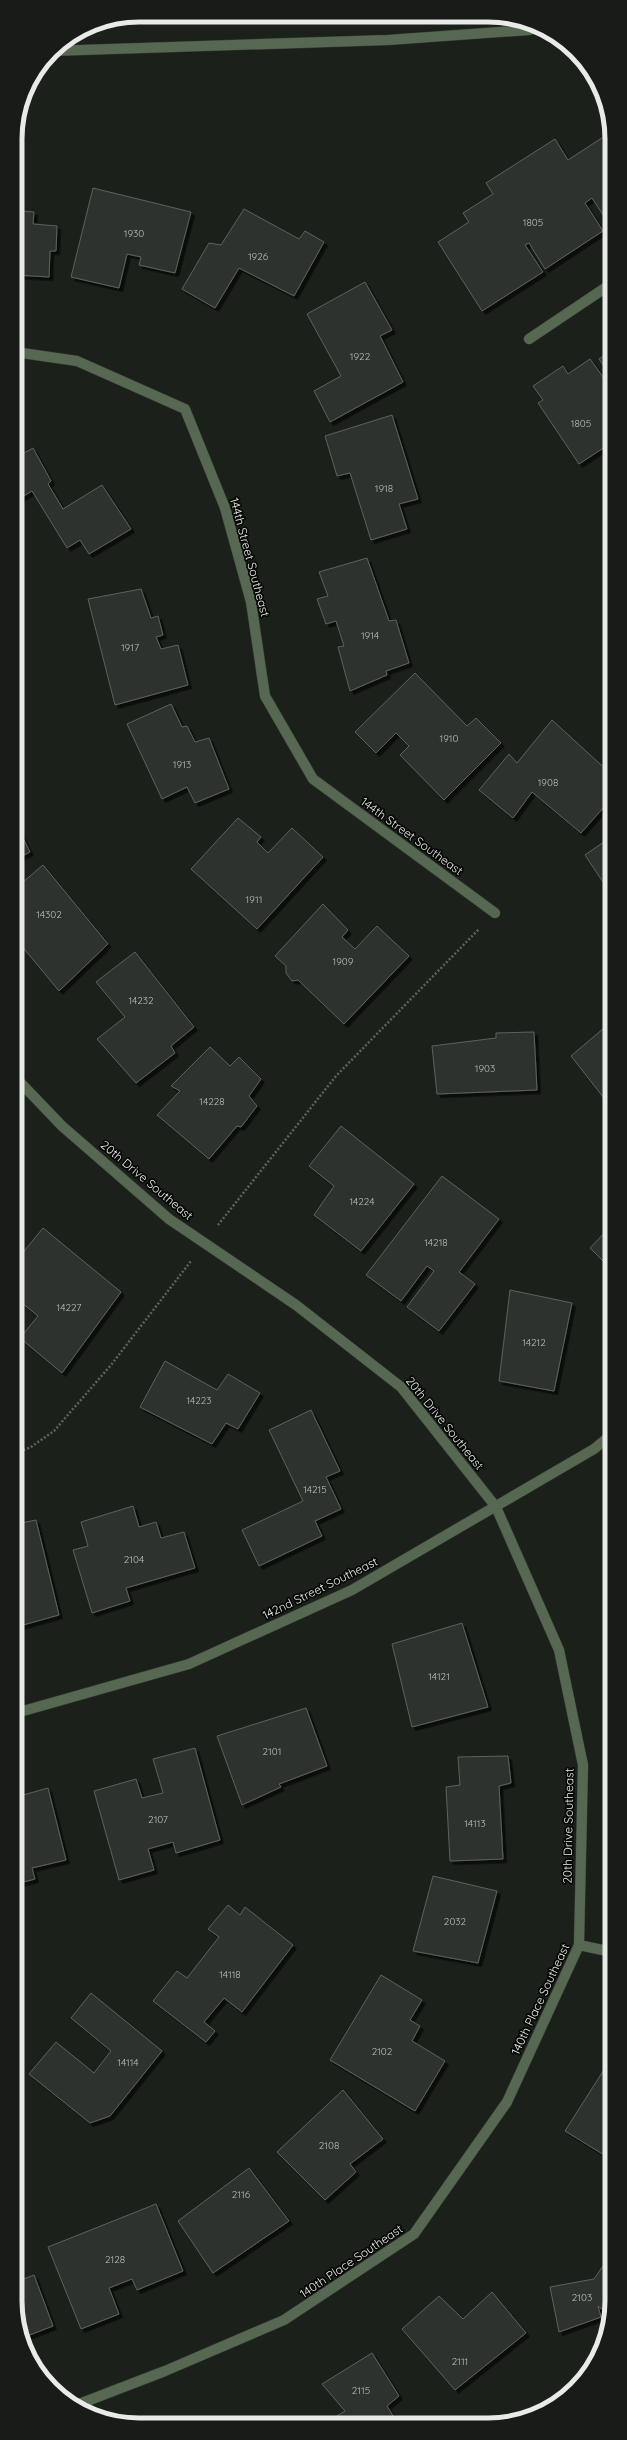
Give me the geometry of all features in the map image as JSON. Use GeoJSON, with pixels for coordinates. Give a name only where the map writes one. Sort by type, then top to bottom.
{"type":"FeatureCollection","features":[{"type":"Feature","properties":{"kind":"street"},"geometry":{"type":"LineString","coordinates":[[63,51],[388,40],[530,30]]}},
{"type":"Feature","properties":{"kind":"street"},"geometry":{"type":"LineString","coordinates":[[529,339],[605,288]]}},
{"type":"Feature","properties":{"kind":"street","name":"144th Street Southeast"},"geometry":{"type":"LineString","coordinates":[[22,353],[77,361],[185,409],[225,508],[251,602],[265,696],[313,779],[495,913]]}},
{"type":"Feature","properties":{"kind":"street","name":"20th Drive Southeast"},"geometry":{"type":"LineString","coordinates":[[22,1084],[62,1126],[169,1219],[296,1305],[401,1387],[496,1507],[559,1650],[583,1765],[579,1945]]}},
{"type":"Feature","properties":{"kind":"street","name":"142nd Street Southeast"},"geometry":{"type":"LineString","coordinates":[[22,1711],[189,1664],[352,1590],[594,1449],[605,1440]]}},
{"type":"Feature","properties":{"kind":"street","name":"140th Place Southeast"},"geometry":{"type":"LineString","coordinates":[[82,2403],[165,2371],[284,2320],[414,2234],[507,2102],[579,1945],[605,1951]]}},
{"type":"Feature","properties":{"kind":"path"},"geometry":{"type":"LineString","coordinates":[[22,1451],[31,1447],[54,1431],[111,1365],[205,1243],[230,1208],[336,1076],[495,913]]}},
{"type":"Feature","properties":{"kind":"building"},"geometry":{"type":"Polygon","coordinates":[[[605,136],[605,218],[592,198],[585,203],[603,231],[545,269],[529,243],[525,245],[543,272],[482,311],[438,242],[469,222],[463,213],[493,194],[486,183],[555,139],[568,160],[605,136]]]}},
{"type":"Feature","properties":{"kind":"building"},"geometry":{"type":"Polygon","coordinates":[[[93,188],[191,212],[175,273],[139,265],[141,257],[127,254],[119,288],[71,277],[93,188]]]}},
{"type":"Feature","properties":{"kind":"building"},"geometry":{"type":"Polygon","coordinates":[[[244,209],[299,239],[305,231],[324,242],[294,296],[239,268],[215,308],[182,289],[209,243],[221,245],[244,209]]]}},
{"type":"Feature","properties":{"kind":"building"},"geometry":{"type":"Polygon","coordinates":[[[22,211],[34,212],[33,224],[57,226],[56,251],[50,251],[49,277],[22,275],[22,211]]]}},
{"type":"Feature","properties":{"kind":"building"},"geometry":{"type":"Polygon","coordinates":[[[365,282],[392,330],[380,336],[403,382],[330,422],[314,391],[341,376],[307,314],[365,282]]]}},
{"type":"Feature","properties":{"kind":"building"},"geometry":{"type":"Polygon","coordinates":[[[605,355],[605,368],[599,359],[605,355]]]}},
{"type":"Feature","properties":{"kind":"building"},"geometry":{"type":"Polygon","coordinates":[[[590,359],[605,380],[605,447],[579,464],[538,403],[543,400],[533,386],[563,366],[568,374],[590,359]]]}},
{"type":"Feature","properties":{"kind":"building"},"geometry":{"type":"Polygon","coordinates":[[[392,415],[418,499],[399,504],[407,529],[371,540],[350,473],[337,476],[325,436],[392,415]]]}},
{"type":"Feature","properties":{"kind":"building"},"geometry":{"type":"Polygon","coordinates":[[[33,448],[51,481],[48,484],[63,509],[102,485],[131,529],[89,554],[80,540],[67,548],[32,491],[22,497],[22,454],[33,448]]]}},
{"type":"Feature","properties":{"kind":"building"},"geometry":{"type":"Polygon","coordinates":[[[367,558],[389,621],[396,620],[409,663],[386,671],[387,675],[350,691],[338,647],[344,646],[336,621],[326,624],[317,599],[328,596],[319,572],[367,558]]]}},
{"type":"Feature","properties":{"kind":"building"},"geometry":{"type":"Polygon","coordinates":[[[141,589],[151,618],[158,616],[163,635],[156,637],[161,649],[178,645],[188,685],[115,705],[88,599],[141,589]]]}},
{"type":"Feature","properties":{"kind":"building"},"geometry":{"type":"Polygon","coordinates":[[[415,673],[467,726],[476,718],[501,743],[444,800],[400,755],[409,746],[396,733],[376,753],[355,732],[415,673]]]}},
{"type":"Feature","properties":{"kind":"building"},"geometry":{"type":"Polygon","coordinates":[[[171,704],[182,727],[187,726],[195,742],[209,738],[229,789],[195,803],[187,787],[162,799],[127,724],[171,704]]]}},
{"type":"Feature","properties":{"kind":"building"},"geometry":{"type":"Polygon","coordinates":[[[552,720],[605,769],[605,806],[581,833],[532,792],[513,818],[479,790],[509,754],[517,763],[552,720]]]}},
{"type":"Feature","properties":{"kind":"building"},"geometry":{"type":"Polygon","coordinates":[[[238,818],[261,837],[257,842],[268,853],[292,828],[323,857],[257,929],[191,869],[238,818]]]}},
{"type":"Feature","properties":{"kind":"building"},"geometry":{"type":"Polygon","coordinates":[[[22,836],[30,852],[22,856],[22,836]]]}},
{"type":"Feature","properties":{"kind":"building"},"geometry":{"type":"Polygon","coordinates":[[[605,841],[605,885],[585,855],[605,841]]]}},
{"type":"Feature","properties":{"kind":"building"},"geometry":{"type":"Polygon","coordinates":[[[43,865],[108,944],[59,991],[22,946],[22,883],[43,865]]]}},
{"type":"Feature","properties":{"kind":"building"},"geometry":{"type":"Polygon","coordinates":[[[323,904],[348,930],[342,937],[355,949],[377,926],[409,956],[344,1024],[298,980],[292,981],[286,973],[286,966],[275,956],[323,904]]]}},
{"type":"Feature","properties":{"kind":"building"},"geometry":{"type":"Polygon","coordinates":[[[135,952],[194,1027],[171,1046],[175,1053],[136,1083],[97,1039],[125,1017],[96,982],[135,952]]]}},
{"type":"Feature","properties":{"kind":"building"},"geometry":{"type":"Polygon","coordinates":[[[605,1027],[605,1099],[571,1056],[605,1027]]]}},
{"type":"Feature","properties":{"kind":"building"},"geometry":{"type":"Polygon","coordinates":[[[534,1032],[537,1090],[437,1094],[432,1046],[496,1038],[496,1033],[534,1032]]]}},
{"type":"Feature","properties":{"kind":"building"},"geometry":{"type":"Polygon","coordinates":[[[210,1047],[230,1066],[239,1057],[261,1079],[249,1096],[257,1106],[241,1127],[237,1126],[209,1159],[157,1115],[180,1091],[171,1086],[210,1047]]]}},
{"type":"Feature","properties":{"kind":"building"},"geometry":{"type":"Polygon","coordinates":[[[341,1126],[414,1184],[361,1251],[314,1215],[334,1186],[309,1166],[341,1126]]]}},
{"type":"Feature","properties":{"kind":"building"},"geometry":{"type":"Polygon","coordinates":[[[442,1176],[499,1219],[459,1272],[475,1284],[439,1331],[407,1307],[434,1271],[427,1266],[401,1301],[366,1275],[442,1176]]]}},
{"type":"Feature","properties":{"kind":"building"},"geometry":{"type":"Polygon","coordinates":[[[43,1228],[121,1292],[62,1373],[22,1340],[22,1336],[38,1316],[22,1303],[22,1254],[43,1228]]]}},
{"type":"Feature","properties":{"kind":"building"},"geometry":{"type":"Polygon","coordinates":[[[605,1232],[605,1263],[590,1248],[605,1232]]]}},
{"type":"Feature","properties":{"kind":"building"},"geometry":{"type":"Polygon","coordinates":[[[510,1290],[572,1303],[554,1391],[499,1381],[510,1290]]]}},
{"type":"Feature","properties":{"kind":"building"},"geometry":{"type":"Polygon","coordinates":[[[165,1361],[217,1390],[228,1374],[260,1393],[238,1429],[226,1423],[212,1444],[140,1407],[165,1361]]]}},
{"type":"Feature","properties":{"kind":"building"},"geometry":{"type":"Polygon","coordinates":[[[311,1410],[340,1471],[326,1477],[341,1509],[315,1521],[322,1536],[259,1566],[242,1530],[303,1501],[269,1430],[311,1410]]]}},
{"type":"Feature","properties":{"kind":"building"},"geometry":{"type":"Polygon","coordinates":[[[133,1506],[139,1527],[156,1522],[161,1538],[184,1532],[195,1568],[126,1588],[130,1601],[92,1613],[73,1550],[88,1546],[81,1522],[133,1506]]]}},
{"type":"Feature","properties":{"kind":"building"},"geometry":{"type":"Polygon","coordinates":[[[36,1520],[59,1615],[22,1625],[22,1523],[36,1520]]]}},
{"type":"Feature","properties":{"kind":"building"},"geometry":{"type":"Polygon","coordinates":[[[462,1623],[488,1707],[412,1727],[392,1644],[462,1623]]]}},
{"type":"Feature","properties":{"kind":"building"},"geometry":{"type":"Polygon","coordinates":[[[306,1708],[327,1766],[279,1784],[281,1787],[242,1805],[217,1736],[306,1708]]]}},
{"type":"Feature","properties":{"kind":"building"},"geometry":{"type":"Polygon","coordinates":[[[195,1748],[220,1840],[176,1853],[173,1842],[148,1849],[154,1870],[119,1880],[94,1791],[136,1779],[142,1798],[163,1793],[153,1759],[195,1748]]]}},
{"type":"Feature","properties":{"kind":"building"},"geometry":{"type":"Polygon","coordinates":[[[508,1756],[511,1783],[499,1786],[503,1859],[450,1861],[446,1787],[460,1785],[458,1757],[508,1756]]]}},
{"type":"Feature","properties":{"kind":"building"},"geometry":{"type":"Polygon","coordinates":[[[48,1788],[66,1860],[32,1868],[35,1879],[22,1882],[22,1795],[48,1788]]]}},
{"type":"Feature","properties":{"kind":"building"},"geometry":{"type":"Polygon","coordinates":[[[433,1876],[497,1891],[478,1963],[413,1951],[433,1876]]]}},
{"type":"Feature","properties":{"kind":"building"},"geometry":{"type":"Polygon","coordinates":[[[228,1905],[240,1915],[245,1907],[293,1945],[242,2012],[224,1998],[204,2022],[215,2031],[206,2042],[153,2001],[177,1971],[187,1978],[219,1937],[208,1929],[228,1905]]]}},
{"type":"Feature","properties":{"kind":"building"},"geometry":{"type":"Polygon","coordinates":[[[381,1975],[422,2000],[410,2020],[420,2026],[412,2041],[445,2061],[415,2111],[330,2060],[381,1975]]]}},
{"type":"Feature","properties":{"kind":"building"},"geometry":{"type":"Polygon","coordinates":[[[91,1993],[162,2051],[110,2116],[90,2123],[29,2074],[56,2042],[94,2073],[111,2051],[71,2018],[91,1993]]]}},
{"type":"Feature","properties":{"kind":"building"},"geometry":{"type":"Polygon","coordinates":[[[605,2068],[605,2156],[565,2131],[605,2068]]]}},
{"type":"Feature","properties":{"kind":"building"},"geometry":{"type":"Polygon","coordinates":[[[343,2090],[383,2139],[350,2164],[356,2172],[325,2200],[277,2152],[343,2090]]]}},
{"type":"Feature","properties":{"kind":"building"},"geometry":{"type":"Polygon","coordinates":[[[249,2168],[289,2221],[213,2273],[178,2221],[249,2168]]]}},
{"type":"Feature","properties":{"kind":"building"},"geometry":{"type":"Polygon","coordinates":[[[156,2204],[183,2271],[137,2290],[132,2279],[109,2288],[119,2314],[81,2329],[48,2247],[156,2204]]]}},
{"type":"Feature","properties":{"kind":"building"},"geometry":{"type":"Polygon","coordinates":[[[605,2263],[605,2311],[598,2306],[601,2317],[559,2332],[550,2287],[594,2279],[605,2263]]]}},
{"type":"Feature","properties":{"kind":"building"},"geometry":{"type":"Polygon","coordinates":[[[34,2275],[53,2326],[27,2336],[23,2317],[22,2280],[34,2275]]]}},
{"type":"Feature","properties":{"kind":"building"},"geometry":{"type":"Polygon","coordinates":[[[492,2292],[526,2333],[455,2390],[402,2329],[439,2296],[463,2319],[492,2292]]]}},
{"type":"Feature","properties":{"kind":"building"},"geometry":{"type":"Polygon","coordinates":[[[372,2353],[399,2396],[387,2406],[394,2418],[334,2418],[345,2411],[322,2384],[372,2353]]]}}]}
